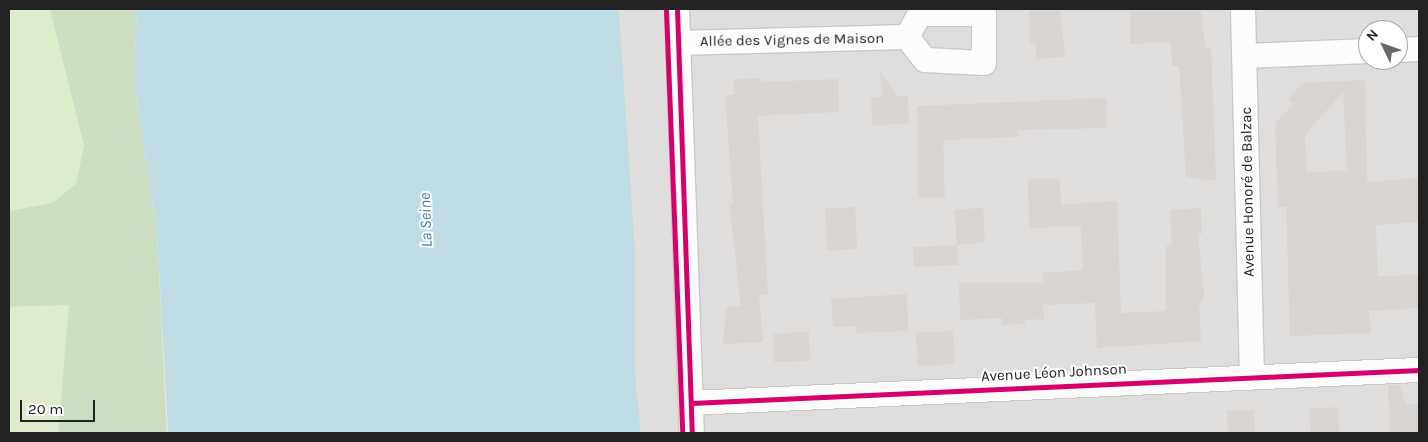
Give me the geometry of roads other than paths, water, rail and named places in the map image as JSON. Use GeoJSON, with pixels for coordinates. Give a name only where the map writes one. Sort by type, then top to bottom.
{"type":"FeatureCollection","features":[{"type":"Feature","properties":{"kind":"street"},"geometry":{"type":"LineString","coordinates":[[677,9],[692,433]]}},
{"type":"Feature","properties":{"kind":"street","name":"Avenue Honoré de Balzac"},"geometry":{"type":"LineString","coordinates":[[1243,9],[1252,376]]}},
{"type":"Feature","properties":{"kind":"street","name":"Allée des Vignes de Maison"},"geometry":{"type":"LineString","coordinates":[[678,43],[907,37]]}},
{"type":"Feature","properties":{"kind":"street"},"geometry":{"type":"LineString","coordinates":[[1245,56],[1358,51]]}},
{"type":"Feature","properties":{"kind":"street","name":"Avenue Léon Johnson"},"geometry":{"type":"LineString","coordinates":[[691,404],[1252,376],[1419,370]]}},
{"type":"Feature","properties":{"kind":"water","name":"La Seine"},"geometry":{"type":"Polygon","coordinates":[[[137,9],[619,9],[635,247],[635,371],[641,433],[168,433],[157,232],[134,82],[137,9]]]}}]}
